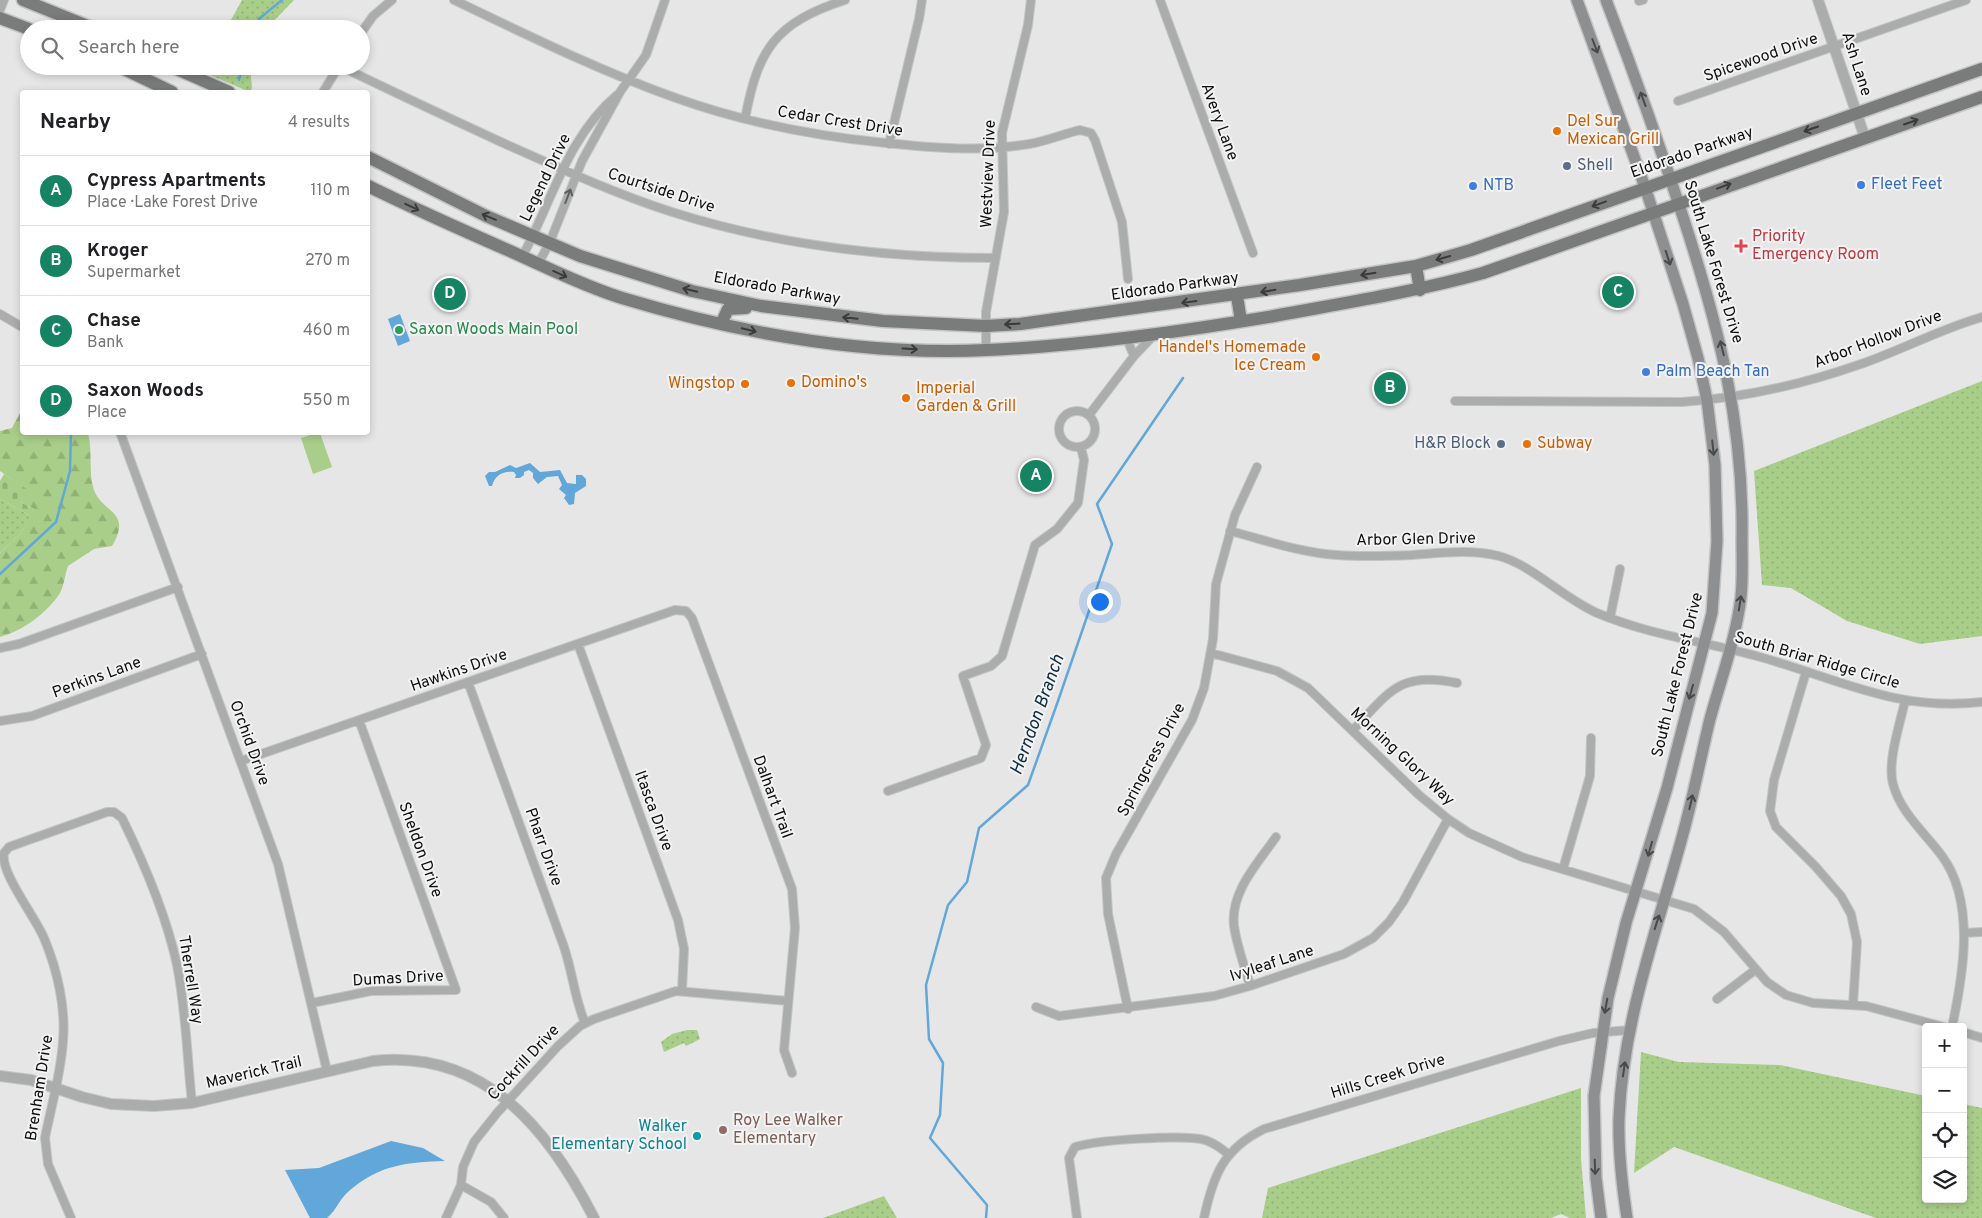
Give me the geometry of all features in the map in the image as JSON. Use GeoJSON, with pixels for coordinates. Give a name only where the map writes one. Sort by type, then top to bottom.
{"type":"FeatureCollection","features":[{"type":"Feature","properties":{"kind":"main road"},"geometry":{"type":"LineString","coordinates":[[23,0],[73,20]]}},
{"type":"Feature","properties":{"kind":"main road","name":"South Lake Forest Drive"},"geometry":{"type":"LineString","coordinates":[[1577,0],[1645,187],[1683,304],[1707,400],[1714,465],[1717,541],[1715,596],[1704,645],[1608,998],[1602,1032],[1594,1085],[1593,1118],[1596,1178],[1601,1218]]}},
{"type":"Feature","properties":{"kind":"main road","name":"South Lake Forest Drive"},"geometry":{"type":"LineString","coordinates":[[1606,0],[1670,178],[1709,298],[1731,396],[1740,454],[1743,522],[1741,597],[1685,828],[1650,945],[1630,1030],[1619,1120],[1621,1165],[1627,1218]]}},
{"type":"Feature","properties":{"kind":"main road"},"geometry":{"type":"LineString","coordinates":[[0,18],[20,26]]}},
{"type":"Feature","properties":{"kind":"main road","name":"Eldorado Parkway"},"geometry":{"type":"LineString","coordinates":[[370,158],[486,216],[580,256],[665,284],[790,311],[883,321],[986,326],[1020,324],[1237,296],[1416,266],[1471,250],[1982,69]]}},
{"type":"Feature","properties":{"kind":"main road"},"geometry":{"type":"LineString","coordinates":[[137,75],[168,90]]}},
{"type":"Feature","properties":{"kind":"main road"},"geometry":{"type":"LineString","coordinates":[[190,75],[224,90]]}},
{"type":"Feature","properties":{"kind":"main road"},"geometry":{"type":"LineString","coordinates":[[370,187],[522,257],[618,297],[722,324],[828,343],[879,347],[986,350],[1063,345],[1155,333],[1241,321],[1420,290],[1483,273],[1678,202],[1982,97]]}},
{"type":"Feature","properties":{"kind":"main road"},"geometry":{"type":"LineString","coordinates":[[1416,266],[1420,290]]}},
{"type":"Feature","properties":{"kind":"main road"},"geometry":{"type":"LineString","coordinates":[[1237,296],[1241,321]]}},
{"type":"Feature","properties":{"kind":"main road"},"geometry":{"type":"LineString","coordinates":[[722,324],[728,309],[737,307],[781,313],[790,311]]}},
{"type":"Feature","properties":{"kind":"street"},"geometry":{"type":"LineString","coordinates":[[0,10],[4,0]]}},
{"type":"Feature","properties":{"kind":"street"},"geometry":{"type":"LineString","coordinates":[[370,20],[392,0]]}},
{"type":"Feature","properties":{"kind":"street","name":"Cedar Crest Drive"},"geometry":{"type":"LineString","coordinates":[[454,0],[628,80],[676,98],[745,119],[804,132],[924,148],[1002,147],[1029,144],[1080,130],[1091,133],[1099,150],[1122,222],[1128,279]]}},
{"type":"Feature","properties":{"kind":"street","name":"Legend Drive"},"geometry":{"type":"LineString","coordinates":[[538,264],[550,242],[582,160],[620,92],[646,55],[665,0]]}},
{"type":"Feature","properties":{"kind":"street"},"geometry":{"type":"LineString","coordinates":[[745,119],[752,83],[760,63],[772,43],[795,22],[844,0]]}},
{"type":"Feature","properties":{"kind":"street"},"geometry":{"type":"LineString","coordinates":[[889,144],[922,0]]}},
{"type":"Feature","properties":{"kind":"street","name":"Westview Drive"},"geometry":{"type":"LineString","coordinates":[[986,350],[986,326],[995,258],[1004,212],[1002,147],[1005,115],[1028,25],[1031,0]]}},
{"type":"Feature","properties":{"kind":"street","name":"Avery Lane"},"geometry":{"type":"LineString","coordinates":[[1160,0],[1253,253]]}},
{"type":"Feature","properties":{"kind":"street","name":"Ash Lane"},"geometry":{"type":"LineString","coordinates":[[1818,0],[1835,46],[1864,138]]}},
{"type":"Feature","properties":{"kind":"street","name":"Spicewood Drive"},"geometry":{"type":"LineString","coordinates":[[1678,101],[1966,0]]}},
{"type":"Feature","properties":{"kind":"street"},"geometry":{"type":"LineString","coordinates":[[324,90],[334,75]]}},
{"type":"Feature","properties":{"kind":"street","name":"Courtside Drive"},"geometry":{"type":"LineString","coordinates":[[359,75],[562,170],[673,212],[792,241],[913,256],[995,258]]}},
{"type":"Feature","properties":{"kind":"street","name":"Legend Drive"},"geometry":{"type":"LineString","coordinates":[[522,257],[534,235],[562,170],[588,126],[604,106],[620,92]]}},
{"type":"Feature","properties":{"kind":"street"},"geometry":{"type":"LineString","coordinates":[[0,314],[20,326]]}},
{"type":"Feature","properties":{"kind":"street","name":"Arbor Hollow Drive"},"geometry":{"type":"LineString","coordinates":[[1455,401],[1707,400],[1812,380],[1862,364],[1926,337],[1982,317]]}},
{"type":"Feature","properties":{"kind":"street"},"geometry":{"type":"LineString","coordinates":[[1089,415],[1134,356],[1155,333]]}},
{"type":"Feature","properties":{"kind":"street"},"geometry":{"type":"LineString","coordinates":[[1126,337],[1134,356]]}},
{"type":"Feature","properties":{"kind":"street"},"geometry":{"type":"LineString","coordinates":[[1078,411],[1089,415],[1093,420],[1096,431],[1091,442],[1081,448],[1068,446],[1063,442],[1060,436],[1062,418],[1078,411]]}},
{"type":"Feature","properties":{"kind":"street","name":"Orchid Drive"},"geometry":{"type":"LineString","coordinates":[[121,435],[178,586],[281,874],[328,1071]]}},
{"type":"Feature","properties":{"kind":"street"},"geometry":{"type":"LineString","coordinates":[[888,791],[981,758],[986,745],[963,676],[991,666],[1002,656],[1035,545],[1057,530],[1078,503],[1084,460],[1081,448]]}},
{"type":"Feature","properties":{"kind":"street","name":"Springcress Drive"},"geometry":{"type":"LineString","coordinates":[[1128,1009],[1108,914],[1106,878],[1116,854],[1192,720],[1204,688],[1211,653],[1214,596],[1230,531],[1257,466]]}},
{"type":"Feature","properties":{"kind":"street","name":"Arbor Glen Drive"},"geometry":{"type":"LineString","coordinates":[[1230,531],[1285,546],[1337,555],[1487,553],[1518,563],[1575,602],[1610,618],[1704,645]]}},
{"type":"Feature","properties":{"kind":"street"},"geometry":{"type":"LineString","coordinates":[[1610,618],[1620,569]]}},
{"type":"Feature","properties":{"kind":"street"},"geometry":{"type":"LineString","coordinates":[[0,648],[18,644],[178,586]]}},
{"type":"Feature","properties":{"kind":"street","name":"Hawkins Drive"},"geometry":{"type":"LineString","coordinates":[[241,761],[675,610],[686,611]]}},
{"type":"Feature","properties":{"kind":"street","name":"Dalhart Trail"},"geometry":{"type":"LineString","coordinates":[[686,611],[692,618],[776,850],[790,883],[796,921],[788,1001]]}},
{"type":"Feature","properties":{"kind":"street","name":"Itasca Drive"},"geometry":{"type":"LineString","coordinates":[[578,644],[678,920],[684,949],[682,991]]}},
{"type":"Feature","properties":{"kind":"street","name":"South Briar Ridge Circle"},"geometry":{"type":"LineString","coordinates":[[1704,645],[1729,650],[1806,672],[1868,693],[1905,701],[1942,704],[1982,702]]}},
{"type":"Feature","properties":{"kind":"street","name":"Morning Glory Way"},"geometry":{"type":"LineString","coordinates":[[1211,653],[1256,664],[1291,677],[1314,693],[1407,784],[1448,819],[1494,845],[1522,857],[1664,899],[1694,910],[1714,923],[1731,939],[1755,970],[1767,982],[1786,995],[1814,1003],[1853,1005],[1909,1016],[1931,1023]]}},
{"type":"Feature","properties":{"kind":"street","name":"Perkins Lane"},"geometry":{"type":"LineString","coordinates":[[0,721],[32,716],[202,654]]}},
{"type":"Feature","properties":{"kind":"street"},"geometry":{"type":"LineString","coordinates":[[1806,672],[1774,780],[1770,812],[1776,827],[1842,896],[1851,914],[1857,942],[1853,1005]]}},
{"type":"Feature","properties":{"kind":"street"},"geometry":{"type":"LineString","coordinates":[[1353,730],[1378,704],[1403,684],[1424,678],[1457,683]]}},
{"type":"Feature","properties":{"kind":"street","name":"Pharr Drive"},"geometry":{"type":"LineString","coordinates":[[468,682],[564,947],[570,966],[574,993],[585,1023]]}},
{"type":"Feature","properties":{"kind":"street"},"geometry":{"type":"LineString","coordinates":[[1905,701],[1894,752],[1893,783],[1903,805],[1950,869],[1958,893],[1964,933],[1961,986],[1953,1023]]}},
{"type":"Feature","properties":{"kind":"street","name":"Sheldon Drive"},"geometry":{"type":"LineString","coordinates":[[359,720],[456,990]]}},
{"type":"Feature","properties":{"kind":"street"},"geometry":{"type":"LineString","coordinates":[[1563,869],[1590,776],[1591,738]]}},
{"type":"Feature","properties":{"kind":"street","name":"Brenham Drive"},"geometry":{"type":"LineString","coordinates":[[71,1218],[45,1152],[45,1138],[63,1040],[57,977],[44,937],[8,877],[3,857],[6,850],[18,843],[107,812],[118,813]]}},
{"type":"Feature","properties":{"kind":"street","name":"Therrell Way"},"geometry":{"type":"LineString","coordinates":[[118,813],[156,894],[172,943],[178,974],[192,1102]]}},
{"type":"Feature","properties":{"kind":"street","name":"Ivyleaf Lane"},"geometry":{"type":"LineString","coordinates":[[1036,1007],[1059,1016],[1128,1009],[1214,996],[1250,986],[1344,954],[1373,938],[1389,922],[1403,902],[1448,819]]}},
{"type":"Feature","properties":{"kind":"street"},"geometry":{"type":"LineString","coordinates":[[1250,986],[1234,925],[1234,910],[1246,879],[1276,837]]}},
{"type":"Feature","properties":{"kind":"street"},"geometry":{"type":"LineString","coordinates":[[1964,933],[1982,932]]}},
{"type":"Feature","properties":{"kind":"street"},"geometry":{"type":"LineString","coordinates":[[1717,999],[1755,970]]}},
{"type":"Feature","properties":{"kind":"street","name":"Dumas Drive"},"geometry":{"type":"LineString","coordinates":[[312,1002],[371,991],[456,990]]}},
{"type":"Feature","properties":{"kind":"street","name":"Cockrill Drive"},"geometry":{"type":"LineString","coordinates":[[446,1218],[461,1185],[463,1167],[474,1142],[509,1100],[564,1040],[585,1023],[667,993],[682,991],[788,1001]]}},
{"type":"Feature","properties":{"kind":"street"},"geometry":{"type":"LineString","coordinates":[[788,1001],[784,1050],[792,1073]]}},
{"type":"Feature","properties":{"kind":"street","name":"Hills Creek Drive"},"geometry":{"type":"LineString","coordinates":[[1204,1218],[1215,1178],[1228,1154],[1242,1141],[1264,1129],[1559,1041],[1602,1032],[1630,1030]]}},
{"type":"Feature","properties":{"kind":"street"},"geometry":{"type":"LineString","coordinates":[[1967,1033],[1982,1038]]}},
{"type":"Feature","properties":{"kind":"street","name":"Maverick Trail"},"geometry":{"type":"LineString","coordinates":[[0,1076],[22,1078],[111,1104],[154,1106],[192,1102],[385,1060],[426,1062],[463,1072],[485,1083],[509,1100],[545,1140],[581,1191],[594,1218]]}},
{"type":"Feature","properties":{"kind":"street"},"geometry":{"type":"LineString","coordinates":[[1076,1218],[1069,1158],[1075,1147],[1086,1144],[1139,1139],[1193,1138],[1207,1141],[1228,1154]]}},
{"type":"Feature","properties":{"kind":"street"},"geometry":{"type":"LineString","coordinates":[[461,1185],[491,1202],[504,1218]]}},
{"type":"Feature","properties":{"kind":"green space"},"geometry":{"type":"Polygon","coordinates":[[[242,0],[294,0],[275,20],[231,20],[242,0]]]}},
{"type":"Feature","properties":{"kind":"green space"},"geometry":{"type":"Polygon","coordinates":[[[210,75],[251,75],[252,88],[251,90],[245,90],[210,75]]]}},
{"type":"Feature","properties":{"kind":"green space"},"geometry":{"type":"Polygon","coordinates":[[[1982,381],[1982,636],[1920,644],[1847,621],[1791,588],[1762,585],[1754,471],[1982,381]]]}},
{"type":"Feature","properties":{"kind":"green space"},"geometry":{"type":"Polygon","coordinates":[[[20,413],[20,435],[88,435],[91,476],[94,490],[98,498],[118,519],[119,526],[118,534],[112,546],[94,549],[68,566],[63,587],[48,608],[26,626],[0,637],[0,553],[21,533],[34,509],[20,502],[27,490],[0,471],[0,431],[12,428],[20,413]]]}},
{"type":"Feature","properties":{"kind":"green space"},"geometry":{"type":"Polygon","coordinates":[[[311,435],[321,435],[332,467],[313,474],[301,438],[311,435]]]}},
{"type":"Feature","properties":{"kind":"green space"},"geometry":{"type":"Polygon","coordinates":[[[4,474],[28,490],[20,502],[34,509],[31,516],[0,499],[0,481],[4,474]]]}},
{"type":"Feature","properties":{"kind":"green space"},"geometry":{"type":"Polygon","coordinates":[[[0,499],[31,516],[21,533],[0,553],[0,499]]]}},
{"type":"Feature","properties":{"kind":"green space"},"geometry":{"type":"Polygon","coordinates":[[[687,1030],[697,1030],[700,1039],[686,1046],[684,1043],[664,1052],[661,1042],[672,1034],[687,1030]]]}},
{"type":"Feature","properties":{"kind":"green space"},"geometry":{"type":"Polygon","coordinates":[[[1641,1052],[1679,1062],[1780,1065],[1922,1095],[1922,1203],[1967,1203],[1967,1105],[1982,1108],[1982,1218],[1876,1218],[1674,1147],[1634,1173],[1641,1052]]]}},
{"type":"Feature","properties":{"kind":"green space"},"geometry":{"type":"Polygon","coordinates":[[[1581,1088],[1581,1159],[1586,1218],[1570,1218],[1561,1214],[1551,1218],[1262,1218],[1268,1188],[1581,1088]]]}},
{"type":"Feature","properties":{"kind":"green space"},"geometry":{"type":"Polygon","coordinates":[[[884,1196],[897,1218],[823,1218],[884,1196]]]}},
{"type":"Feature","properties":{"kind":"water","name":"Saxon Woods Main Pool"},"geometry":{"type":"Polygon","coordinates":[[[400,314],[410,341],[398,346],[388,319],[400,314]]]}},
{"type":"Feature","properties":{"kind":"water"},"geometry":{"type":"Polygon","coordinates":[[[530,463],[540,472],[560,470],[567,483],[576,484],[576,475],[582,475],[586,479],[586,486],[575,493],[574,504],[569,505],[564,498],[566,495],[559,489],[562,485],[558,476],[547,477],[538,484],[533,478],[533,473],[529,470],[524,472],[524,475],[520,478],[515,478],[514,472],[506,472],[497,476],[492,486],[489,486],[485,476],[489,472],[495,472],[510,465],[516,468],[530,463]]]}},
{"type":"Feature","properties":{"kind":"water"},"geometry":{"type":"Polygon","coordinates":[[[391,1141],[423,1148],[445,1161],[406,1164],[371,1175],[349,1191],[327,1218],[310,1218],[285,1170],[319,1168],[391,1141]]]}},
{"type":"Feature","properties":{"kind":"waterway"},"geometry":{"type":"LineString","coordinates":[[259,20],[282,0]]}},
{"type":"Feature","properties":{"kind":"waterway"},"geometry":{"type":"LineString","coordinates":[[239,80],[240,75]]}},
{"type":"Feature","properties":{"kind":"waterway","name":"Herndon Branch"},"geometry":{"type":"LineString","coordinates":[[986,1218],[987,1205],[930,1138],[940,1115],[943,1063],[929,1039],[926,985],[948,905],[967,882],[979,828],[1028,785],[1058,701],[1112,544],[1097,504],[1183,378]]}},
{"type":"Feature","properties":{"kind":"waterway"},"geometry":{"type":"LineString","coordinates":[[0,574],[56,522],[70,471],[71,435]]}},
{"type":"Feature","properties":{"kind":"place","name":"Del Sur Mexican Grill"},"geometry":{"type":"Point","coordinates":[1557,131]}},
{"type":"Feature","properties":{"kind":"place","name":"Shell"},"geometry":{"type":"Point","coordinates":[1567,166]}},
{"type":"Feature","properties":{"kind":"place","name":"Fleet Feet"},"geometry":{"type":"Point","coordinates":[1861,185]}},
{"type":"Feature","properties":{"kind":"place","name":"NTB"},"geometry":{"type":"Point","coordinates":[1473,186]}},
{"type":"Feature","properties":{"kind":"place","name":"Priority Emergency Room"},"geometry":{"type":"Point","coordinates":[1741,246]}},
{"type":"Feature","properties":{"kind":"place","name":"Chase"},"geometry":{"type":"Point","coordinates":[1618,292]}},
{"type":"Feature","properties":{"kind":"place","name":"Saxon Woods"},"geometry":{"type":"Point","coordinates":[450,294]}},
{"type":"Feature","properties":{"kind":"place","name":"Saxon Woods Main Pool"},"geometry":{"type":"Point","coordinates":[399,330]}},
{"type":"Feature","properties":{"kind":"place","name":"Handel's Homemade Ice Cream"},"geometry":{"type":"Point","coordinates":[1316,357]}},
{"type":"Feature","properties":{"kind":"place","name":"Palm Beach Tan"},"geometry":{"type":"Point","coordinates":[1646,372]}},
{"type":"Feature","properties":{"kind":"place","name":"Domino's"},"geometry":{"type":"Point","coordinates":[791,383]}},
{"type":"Feature","properties":{"kind":"place","name":"Wingstop"},"geometry":{"type":"Point","coordinates":[745,384]}},
{"type":"Feature","properties":{"kind":"place","name":"Kroger"},"geometry":{"type":"Point","coordinates":[1390,388]}},
{"type":"Feature","properties":{"kind":"place","name":"Imperial Garden & Grill"},"geometry":{"type":"Point","coordinates":[906,398]}},
{"type":"Feature","properties":{"kind":"place","name":"H&R Block"},"geometry":{"type":"Point","coordinates":[1501,444]}},
{"type":"Feature","properties":{"kind":"place","name":"Subway"},"geometry":{"type":"Point","coordinates":[1527,444]}},
{"type":"Feature","properties":{"kind":"place","name":"Cypress Apartments"},"geometry":{"type":"Point","coordinates":[1036,476]}},
{"type":"Feature","properties":{"kind":"place","name":"Roy Lee Walker Elementary"},"geometry":{"type":"Point","coordinates":[723,1130]}},
{"type":"Feature","properties":{"kind":"place","name":"Walker Elementary School"},"geometry":{"type":"Point","coordinates":[697,1136]}}]}
